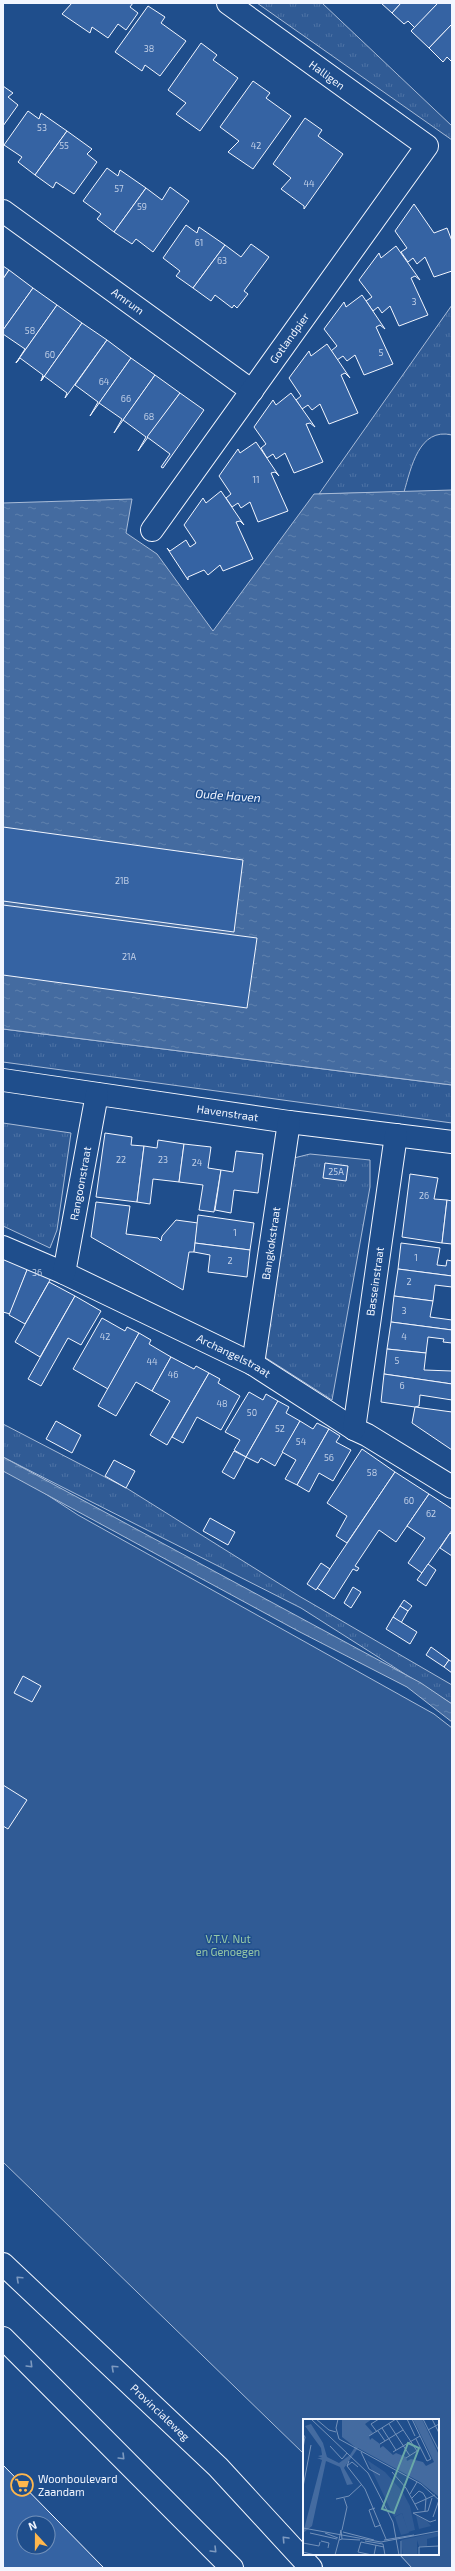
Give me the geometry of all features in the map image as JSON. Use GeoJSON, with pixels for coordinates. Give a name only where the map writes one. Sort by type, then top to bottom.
{"type":"FeatureCollection","features":[{"type":"Feature","properties":{"kind":"street","name":"Halligen"},"geometry":{"type":"LineString","coordinates":[[228,3],[427,146]]}},
{"type":"Feature","properties":{"kind":"street","name":"Gotlandpier"},"geometry":{"type":"LineString","coordinates":[[152,530],[427,146]]}},
{"type":"Feature","properties":{"kind":"street","name":"Amrum"},"geometry":{"type":"LineString","coordinates":[[3,211],[252,391]]}},
{"type":"Feature","properties":{"kind":"street","name":"Havenstraat"},"geometry":{"type":"LineString","coordinates":[[3,1080],[289,1122],[452,1142]]}},
{"type":"Feature","properties":{"kind":"street","name":"Rangoonstraat"},"geometry":{"type":"LineString","coordinates":[[64,1273],[97,1094]]}},
{"type":"Feature","properties":{"kind":"street","name":"Bangkokstraat"},"geometry":{"type":"LineString","coordinates":[[253,1364],[289,1122]]}},
{"type":"Feature","properties":{"kind":"street","name":"Basseinstraat"},"geometry":{"type":"LineString","coordinates":[[354,1429],[396,1135]]}},
{"type":"Feature","properties":{"kind":"street","name":"Archangelstraat"},"geometry":{"type":"LineString","coordinates":[[3,1247],[64,1273],[253,1364],[354,1429],[367,1434],[452,1487]]}},
{"type":"Feature","properties":{"kind":"street","name":"Provincialeweg"},"geometry":{"type":"LineString","coordinates":[[3,2264],[218,2467],[311,2568]]}},
{"type":"Feature","properties":{"kind":"street"},"geometry":{"type":"LineString","coordinates":[[3,2338],[232,2568]]}},
{"type":"Feature","properties":{"kind":"green space"},"geometry":{"type":"Polygon","coordinates":[[[257,3],[322,3],[452,126],[452,140],[257,3]]]}},
{"type":"Feature","properties":{"kind":"green space"},"geometry":{"type":"Polygon","coordinates":[[[452,305],[452,435],[441,434],[432,437],[424,443],[414,461],[404,492],[319,494],[452,305]]]}},
{"type":"Feature","properties":{"kind":"green space"},"geometry":{"type":"Polygon","coordinates":[[[3,1029],[452,1085],[452,1123],[3,1062],[3,1029]]]}},
{"type":"Feature","properties":{"kind":"green space"},"geometry":{"type":"Polygon","coordinates":[[[3,1123],[71,1133],[57,1230],[50,1248],[3,1226],[3,1123]]]}},
{"type":"Feature","properties":{"kind":"green space"},"geometry":{"type":"Polygon","coordinates":[[[310,1154],[370,1160],[370,1187],[332,1400],[263,1356],[294,1158],[310,1154]]]}},
{"type":"Feature","properties":{"kind":"green space"},"geometry":{"type":"Polygon","coordinates":[[[3,1424],[128,1489],[299,1596],[452,1685],[452,1704],[301,1608],[3,1457],[3,1424]]]}},
{"type":"Feature","properties":{"kind":"shaded area","name":"V.T.V. Nut en Genoegen"},"geometry":{"type":"Polygon","coordinates":[[[3,1466],[78,1515],[434,1714],[452,1728],[452,2568],[412,2568],[400,2555],[439,2555],[439,2419],[303,2419],[303,2453],[3,2162],[3,1466]]]}},
{"type":"Feature","properties":{"kind":"water","name":"Oude Haven"},"geometry":{"type":"Polygon","coordinates":[[[452,490],[452,1085],[3,1029],[3,503],[132,499],[126,533],[157,554],[213,631],[314,494],[452,490]]]}},
{"type":"Feature","properties":{"kind":"water"},"geometry":{"type":"Polygon","coordinates":[[[3,1457],[421,1683],[452,1704],[452,1722],[407,1687],[298,1631],[3,1471],[3,1457]]]}},
{"type":"Feature","properties":{"kind":"building"},"geometry":{"type":"Polygon","coordinates":[[[72,3],[133,3],[130,7],[138,13],[126,30],[118,24],[108,38],[92,27],[90,33],[62,14],[72,3]]]}},
{"type":"Feature","properties":{"kind":"building"},"geometry":{"type":"Polygon","coordinates":[[[381,3],[401,3],[392,13],[381,3]]]}},
{"type":"Feature","properties":{"kind":"building"},"geometry":{"type":"Polygon","coordinates":[[[401,3],[438,3],[415,28],[408,21],[404,24],[392,13],[401,3]]]}},
{"type":"Feature","properties":{"kind":"building"},"geometry":{"type":"Polygon","coordinates":[[[438,3],[452,3],[452,24],[429,48],[411,31],[438,3]]]}},
{"type":"Feature","properties":{"kind":"building"},"geometry":{"type":"Polygon","coordinates":[[[148,6],[165,17],[161,23],[186,41],[160,76],[145,65],[142,71],[115,52],[148,6]]]}},
{"type":"Feature","properties":{"kind":"building"},"geometry":{"type":"Polygon","coordinates":[[[452,24],[452,62],[447,57],[443,62],[429,48],[452,24]]]}},
{"type":"Feature","properties":{"kind":"building"},"geometry":{"type":"Polygon","coordinates":[[[201,43],[217,55],[213,60],[238,78],[200,131],[176,114],[186,103],[168,90],[201,43]]]}},
{"type":"Feature","properties":{"kind":"building"},"geometry":{"type":"Polygon","coordinates":[[[253,81],[270,93],[266,98],[291,116],[253,169],[228,152],[239,141],[220,127],[253,81]]]}},
{"type":"Feature","properties":{"kind":"building"},"geometry":{"type":"Polygon","coordinates":[[[3,86],[13,93],[8,97],[18,105],[3,126],[3,86]]]}},
{"type":"Feature","properties":{"kind":"building"},"geometry":{"type":"Polygon","coordinates":[[[28,111],[39,119],[41,113],[67,131],[35,175],[18,162],[22,157],[4,145],[28,111]]]}},
{"type":"Feature","properties":{"kind":"building"},"geometry":{"type":"Polygon","coordinates":[[[305,118],[322,130],[318,136],[343,154],[304,209],[304,206],[281,189],[291,178],[273,164],[305,118]]]}},
{"type":"Feature","properties":{"kind":"building"},"geometry":{"type":"Polygon","coordinates":[[[67,131],[92,149],[87,154],[97,162],[74,194],[56,182],[53,188],[35,175],[67,131]]]}},
{"type":"Feature","properties":{"kind":"building"},"geometry":{"type":"Polygon","coordinates":[[[107,168],[118,176],[120,170],[146,188],[114,232],[97,219],[101,214],[83,201],[107,168]]]}},
{"type":"Feature","properties":{"kind":"building"},"geometry":{"type":"Polygon","coordinates":[[[170,187],[189,201],[153,252],[136,239],[132,244],[114,232],[146,188],[162,200],[170,187]]]}},
{"type":"Feature","properties":{"kind":"building"},"geometry":{"type":"Polygon","coordinates":[[[414,204],[434,233],[447,228],[452,241],[452,271],[434,277],[425,257],[417,264],[413,258],[408,262],[401,252],[407,248],[395,231],[414,204]]]}},
{"type":"Feature","properties":{"kind":"building"},"geometry":{"type":"Polygon","coordinates":[[[186,225],[197,233],[199,227],[225,245],[193,288],[176,276],[180,271],[163,258],[186,225]]]}},
{"type":"Feature","properties":{"kind":"building"},"geometry":{"type":"Polygon","coordinates":[[[251,244],[269,257],[244,291],[248,294],[237,308],[234,305],[232,308],[215,295],[211,301],[193,288],[225,245],[241,257],[251,244]]]}},
{"type":"Feature","properties":{"kind":"building"},"geometry":{"type":"Polygon","coordinates":[[[396,246],[420,280],[415,276],[411,278],[428,315],[399,326],[390,306],[382,313],[378,307],[373,311],[366,301],[372,297],[359,280],[379,253],[381,258],[396,246]]]}},
{"type":"Feature","properties":{"kind":"building"},"geometry":{"type":"Polygon","coordinates":[[[3,266],[9,270],[3,279],[3,266]]]}},
{"type":"Feature","properties":{"kind":"building"},"geometry":{"type":"Polygon","coordinates":[[[9,270],[33,288],[3,330],[3,279],[9,270]]]}},
{"type":"Feature","properties":{"kind":"building"},"geometry":{"type":"Polygon","coordinates":[[[33,288],[57,305],[16,363],[25,349],[3,334],[3,330],[33,288]]]}},
{"type":"Feature","properties":{"kind":"building"},"geometry":{"type":"Polygon","coordinates":[[[362,295],[385,329],[380,325],[376,327],[393,364],[364,375],[355,355],[347,361],[343,356],[337,360],[331,351],[337,346],[324,329],[344,302],[346,307],[362,295]]]}},
{"type":"Feature","properties":{"kind":"building"},"geometry":{"type":"Polygon","coordinates":[[[57,305],[82,323],[41,381],[43,375],[20,358],[16,363],[57,305]]]}},
{"type":"Feature","properties":{"kind":"building"},"geometry":{"type":"Polygon","coordinates":[[[82,323],[107,340],[65,398],[67,393],[44,376],[82,323]]]}},
{"type":"Feature","properties":{"kind":"building"},"geometry":{"type":"Polygon","coordinates":[[[107,340],[131,358],[90,416],[98,402],[75,385],[107,340]]]}},
{"type":"Feature","properties":{"kind":"building"},"geometry":{"type":"Polygon","coordinates":[[[327,344],[350,378],[345,373],[341,375],[358,413],[329,424],[320,404],[312,410],[308,405],[302,409],[296,400],[301,396],[289,378],[309,351],[311,356],[327,344]]]}},
{"type":"Feature","properties":{"kind":"building"},"geometry":{"type":"Polygon","coordinates":[[[131,358],[155,375],[114,433],[122,419],[99,403],[131,358]]]}},
{"type":"Feature","properties":{"kind":"building"},"geometry":{"type":"Polygon","coordinates":[[[155,375],[180,393],[138,451],[146,437],[123,420],[155,375]]]}},
{"type":"Feature","properties":{"kind":"building"},"geometry":{"type":"Polygon","coordinates":[[[180,393],[204,410],[163,468],[161,467],[170,454],[147,437],[180,393]]]}},
{"type":"Feature","properties":{"kind":"building"},"geometry":{"type":"Polygon","coordinates":[[[291,393],[315,427],[310,423],[306,424],[323,462],[294,473],[285,453],[276,459],[273,454],[267,458],[261,448],[266,444],[254,427],[273,400],[276,405],[291,393]]]}},
{"type":"Feature","properties":{"kind":"building"},"geometry":{"type":"Polygon","coordinates":[[[256,442],[279,476],[275,472],[271,473],[288,511],[258,522],[250,502],[241,508],[238,503],[232,507],[226,498],[231,494],[219,476],[238,449],[240,453],[256,442]]]}},
{"type":"Feature","properties":{"kind":"building"},"geometry":{"type":"Polygon","coordinates":[[[221,491],[244,525],[240,521],[236,522],[253,559],[223,571],[220,565],[208,575],[204,570],[188,577],[188,580],[167,548],[170,551],[186,540],[190,547],[196,543],[184,525],[203,498],[206,503],[221,491]]]}},
{"type":"Feature","properties":{"kind":"building"},"geometry":{"type":"Polygon","coordinates":[[[3,827],[243,860],[234,932],[3,901],[3,827]]]}},
{"type":"Feature","properties":{"kind":"building"},"geometry":{"type":"Polygon","coordinates":[[[3,905],[257,938],[247,1008],[3,975],[3,905]]]}},
{"type":"Feature","properties":{"kind":"building"},"geometry":{"type":"Polygon","coordinates":[[[105,1133],[132,1137],[131,1145],[144,1146],[137,1202],[96,1197],[105,1133]]]}},
{"type":"Feature","properties":{"kind":"building"},"geometry":{"type":"Polygon","coordinates":[[[158,1140],[184,1144],[179,1182],[153,1179],[150,1204],[137,1202],[144,1146],[157,1148],[158,1140]]]}},
{"type":"Feature","properties":{"kind":"building"},"geometry":{"type":"Polygon","coordinates":[[[184,1144],[211,1147],[208,1168],[221,1170],[214,1212],[199,1210],[203,1185],[179,1182],[184,1144]]]}},
{"type":"Feature","properties":{"kind":"building"},"geometry":{"type":"Polygon","coordinates":[[[236,1151],[263,1154],[258,1193],[234,1190],[231,1213],[215,1210],[221,1170],[233,1172],[236,1151]]]}},
{"type":"Feature","properties":{"kind":"building"},"geometry":{"type":"Polygon","coordinates":[[[325,1163],[348,1166],[346,1181],[323,1178],[325,1163]]]}},
{"type":"Feature","properties":{"kind":"building"},"geometry":{"type":"Polygon","coordinates":[[[410,1174],[438,1178],[434,1199],[447,1200],[442,1243],[402,1237],[410,1174]]]}},
{"type":"Feature","properties":{"kind":"building"},"geometry":{"type":"Polygon","coordinates":[[[447,1200],[452,1201],[452,1244],[442,1243],[447,1200]]]}},
{"type":"Feature","properties":{"kind":"building"},"geometry":{"type":"Polygon","coordinates":[[[96,1202],[130,1206],[126,1234],[158,1238],[161,1241],[162,1236],[176,1220],[198,1223],[194,1252],[189,1252],[183,1290],[91,1237],[96,1202]]]}},
{"type":"Feature","properties":{"kind":"building"},"geometry":{"type":"Polygon","coordinates":[[[198,1215],[254,1223],[250,1250],[195,1243],[198,1215]]]}},
{"type":"Feature","properties":{"kind":"building"},"geometry":{"type":"Polygon","coordinates":[[[195,1243],[250,1250],[247,1277],[208,1272],[210,1255],[194,1252],[195,1243]]]}},
{"type":"Feature","properties":{"kind":"building"},"geometry":{"type":"Polygon","coordinates":[[[401,1243],[440,1248],[437,1265],[446,1266],[447,1260],[452,1261],[452,1276],[398,1269],[401,1243]]]}},
{"type":"Feature","properties":{"kind":"building"},"geometry":{"type":"Polygon","coordinates":[[[3,1258],[31,1260],[10,1314],[3,1312],[3,1258]]]}},
{"type":"Feature","properties":{"kind":"building"},"geometry":{"type":"Polygon","coordinates":[[[31,1260],[54,1273],[25,1324],[9,1315],[31,1260]]]}},
{"type":"Feature","properties":{"kind":"building"},"geometry":{"type":"Polygon","coordinates":[[[398,1269],[452,1276],[452,1287],[435,1285],[433,1301],[394,1296],[398,1269]]]}},
{"type":"Feature","properties":{"kind":"building"},"geometry":{"type":"Polygon","coordinates":[[[49,1282],[75,1296],[40,1357],[15,1342],[49,1282]]]}},
{"type":"Feature","properties":{"kind":"building"},"geometry":{"type":"Polygon","coordinates":[[[75,1296],[101,1311],[81,1345],[68,1338],[41,1386],[28,1379],[75,1296]]]}},
{"type":"Feature","properties":{"kind":"building"},"geometry":{"type":"Polygon","coordinates":[[[394,1296],[433,1301],[430,1317],[452,1320],[452,1330],[391,1322],[394,1296]]]}},
{"type":"Feature","properties":{"kind":"building"},"geometry":{"type":"Polygon","coordinates":[[[102,1318],[125,1331],[127,1327],[139,1333],[108,1389],[73,1369],[102,1318]]]}},
{"type":"Feature","properties":{"kind":"building"},"geometry":{"type":"Polygon","coordinates":[[[391,1322],[452,1330],[452,1343],[443,1342],[444,1339],[428,1337],[426,1353],[387,1349],[391,1322]]]}},
{"type":"Feature","properties":{"kind":"building"},"geometry":{"type":"Polygon","coordinates":[[[139,1333],[151,1340],[149,1344],[171,1357],[152,1391],[136,1382],[116,1416],[98,1406],[139,1333]]]}},
{"type":"Feature","properties":{"kind":"building"},"geometry":{"type":"Polygon","coordinates":[[[387,1349],[426,1353],[424,1370],[452,1371],[452,1384],[384,1374],[387,1349]]]}},
{"type":"Feature","properties":{"kind":"building"},"geometry":{"type":"Polygon","coordinates":[[[171,1357],[194,1369],[196,1366],[209,1373],[167,1445],[150,1435],[170,1401],[152,1391],[171,1357]]]}},
{"type":"Feature","properties":{"kind":"building"},"geometry":{"type":"Polygon","coordinates":[[[209,1373],[220,1379],[218,1383],[240,1396],[221,1430],[197,1417],[183,1443],[172,1437],[209,1373]]]}},
{"type":"Feature","properties":{"kind":"building"},"geometry":{"type":"Polygon","coordinates":[[[384,1374],[452,1384],[452,1400],[420,1395],[419,1406],[415,1407],[381,1402],[384,1374]]]}},
{"type":"Feature","properties":{"kind":"building"},"geometry":{"type":"Polygon","coordinates":[[[249,1392],[263,1400],[266,1394],[278,1401],[246,1457],[234,1450],[240,1440],[225,1432],[249,1392]]]}},
{"type":"Feature","properties":{"kind":"building"},"geometry":{"type":"Polygon","coordinates":[[[278,1401],[289,1407],[286,1413],[300,1421],[275,1466],[261,1458],[258,1463],[246,1457],[278,1401]]]}},
{"type":"Feature","properties":{"kind":"building"},"geometry":{"type":"Polygon","coordinates":[[[415,1407],[452,1412],[452,1450],[412,1423],[415,1407]]]}},
{"type":"Feature","properties":{"kind":"building"},"geometry":{"type":"Polygon","coordinates":[[[56,1421],[81,1435],[72,1453],[46,1439],[56,1421]]]}},
{"type":"Feature","properties":{"kind":"building"},"geometry":{"type":"Polygon","coordinates":[[[300,1421],[313,1429],[317,1423],[329,1429],[297,1485],[285,1479],[296,1460],[282,1452],[300,1421]]]}},
{"type":"Feature","properties":{"kind":"building"},"geometry":{"type":"Polygon","coordinates":[[[329,1429],[340,1436],[336,1442],[351,1450],[333,1481],[319,1473],[309,1492],[297,1485],[329,1429]]]}},
{"type":"Feature","properties":{"kind":"building"},"geometry":{"type":"Polygon","coordinates":[[[362,1449],[395,1472],[347,1543],[336,1536],[347,1516],[327,1503],[362,1449]]]}},
{"type":"Feature","properties":{"kind":"building"},"geometry":{"type":"Polygon","coordinates":[[[234,1451],[246,1457],[234,1479],[222,1472],[234,1451]]]}},
{"type":"Feature","properties":{"kind":"building"},"geometry":{"type":"Polygon","coordinates":[[[114,1460],[135,1471],[126,1488],[105,1476],[114,1460]]]}},
{"type":"Feature","properties":{"kind":"building"},"geometry":{"type":"Polygon","coordinates":[[[395,1472],[429,1494],[396,1542],[379,1530],[355,1566],[359,1568],[357,1571],[353,1569],[334,1599],[317,1588],[395,1472]]]}},
{"type":"Feature","properties":{"kind":"building"},"geometry":{"type":"Polygon","coordinates":[[[429,1494],[452,1509],[452,1530],[422,1573],[408,1563],[425,1538],[407,1526],[429,1494]]]}},
{"type":"Feature","properties":{"kind":"building"},"geometry":{"type":"Polygon","coordinates":[[[210,1518],[235,1532],[228,1545],[203,1531],[210,1518]]]}},
{"type":"Feature","properties":{"kind":"building"},"geometry":{"type":"Polygon","coordinates":[[[450,1533],[452,1535],[452,1556],[440,1548],[450,1533]]]}},
{"type":"Feature","properties":{"kind":"building"},"geometry":{"type":"Polygon","coordinates":[[[321,1563],[330,1569],[316,1590],[307,1584],[321,1563]]]}},
{"type":"Feature","properties":{"kind":"building"},"geometry":{"type":"Polygon","coordinates":[[[428,1564],[436,1570],[426,1586],[417,1580],[428,1564]]]}},
{"type":"Feature","properties":{"kind":"building"},"geometry":{"type":"Polygon","coordinates":[[[353,1587],[361,1592],[351,1608],[344,1603],[353,1587]]]}},
{"type":"Feature","properties":{"kind":"building"},"geometry":{"type":"Polygon","coordinates":[[[404,1600],[412,1606],[408,1611],[400,1606],[404,1600]]]}},
{"type":"Feature","properties":{"kind":"building"},"geometry":{"type":"Polygon","coordinates":[[[400,1606],[408,1611],[401,1623],[393,1617],[400,1606]]]}},
{"type":"Feature","properties":{"kind":"building"},"geometry":{"type":"Polygon","coordinates":[[[393,1617],[417,1632],[410,1644],[386,1629],[393,1617]]]}},
{"type":"Feature","properties":{"kind":"building"},"geometry":{"type":"Polygon","coordinates":[[[431,1647],[449,1660],[444,1667],[426,1655],[431,1647]]]}},
{"type":"Feature","properties":{"kind":"building"},"geometry":{"type":"Polygon","coordinates":[[[449,1660],[452,1662],[452,1673],[444,1667],[449,1660]]]}},
{"type":"Feature","properties":{"kind":"building"},"geometry":{"type":"Polygon","coordinates":[[[23,1676],[41,1686],[32,1702],[14,1693],[23,1676]]]}},
{"type":"Feature","properties":{"kind":"building"},"geometry":{"type":"Polygon","coordinates":[[[3,1785],[27,1800],[8,1829],[3,1826],[3,1785]]]}},
{"type":"Feature","properties":{"kind":"building"},"geometry":{"type":"Polygon","coordinates":[[[3,2465],[52,2515],[16,2515],[16,2555],[56,2555],[56,2519],[104,2568],[3,2568],[3,2465]]]}},
{"type":"Feature","properties":{"kind":"place","name":"Woonboulevard Zaandam"},"geometry":{"type":"Point","coordinates":[22,2485]}}]}
